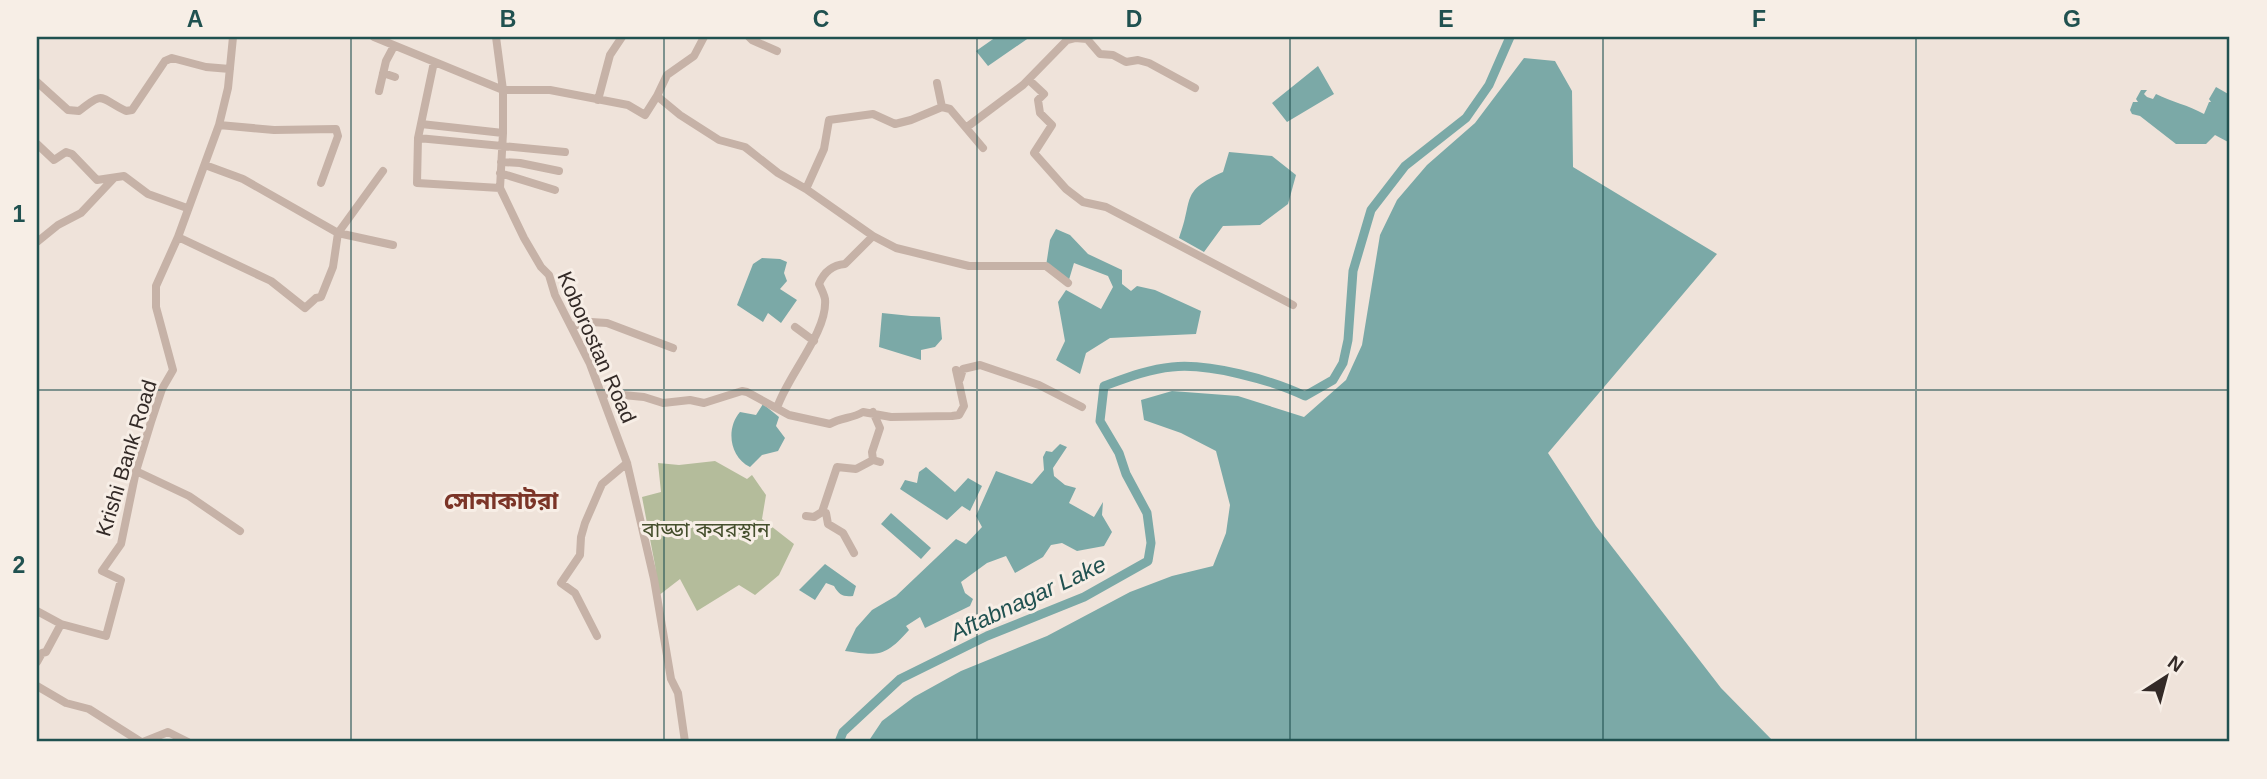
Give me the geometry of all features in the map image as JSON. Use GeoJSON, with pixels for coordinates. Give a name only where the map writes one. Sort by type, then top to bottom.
{"type":"FeatureCollection","features":[{"type":"Feature","properties":{"kind":"street","name":"Krishi Bank Road"},"geometry":{"type":"LineString","coordinates":[[61,624],[106,636],[121,580],[102,571],[121,544],[136,471],[162,389],[173,370],[156,307],[156,292],[162,268],[178,237],[219,125],[228,88],[233,37]]}},
{"type":"Feature","properties":{"kind":"street"},"geometry":{"type":"LineString","coordinates":[[374,37],[503,90],[550,90],[628,106],[645,115],[667,75],[694,56],[704,37]]}},
{"type":"Feature","properties":{"kind":"street","name":"Koborostan Road"},"geometry":{"type":"LineString","coordinates":[[496,37],[503,90],[500,188],[524,237],[541,267],[549,275],[555,295],[602,393],[627,463],[654,579],[671,679],[678,692],[685,742]]}},
{"type":"Feature","properties":{"kind":"street"},"geometry":{"type":"LineString","coordinates":[[598,100],[610,55],[622,37]]}},
{"type":"Feature","properties":{"kind":"street"},"geometry":{"type":"LineString","coordinates":[[749,37],[777,51]]}},
{"type":"Feature","properties":{"kind":"street"},"geometry":{"type":"LineString","coordinates":[[967,127],[1029,80],[1066,38],[1084,38],[1100,54],[1113,55],[1126,62],[1138,60],[1149,63],[1195,88]]}},
{"type":"Feature","properties":{"kind":"street"},"geometry":{"type":"LineString","coordinates":[[379,90],[386,61],[394,46]]}},
{"type":"Feature","properties":{"kind":"street"},"geometry":{"type":"LineString","coordinates":[[37,82],[68,110],[79,111],[97,96],[102,96],[126,111],[132,110],[165,61],[172,58],[206,67],[230,69]]}},
{"type":"Feature","properties":{"kind":"street"},"geometry":{"type":"LineString","coordinates":[[434,62],[418,138],[417,183],[500,188]]}},
{"type":"Feature","properties":{"kind":"street"},"geometry":{"type":"LineString","coordinates":[[383,73],[395,77]]}},
{"type":"Feature","properties":{"kind":"street"},"geometry":{"type":"LineString","coordinates":[[1029,80],[1044,94],[1038,100],[1040,113],[1052,125],[1034,153],[1066,189],[1083,202],[1106,207],[1293,305]]}},
{"type":"Feature","properties":{"kind":"street"},"geometry":{"type":"LineString","coordinates":[[937,83],[942,107]]}},
{"type":"Feature","properties":{"kind":"street"},"geometry":{"type":"LineString","coordinates":[[657,96],[680,115],[719,140],[744,147],[778,173],[806,189],[873,236],[896,248],[968,266],[1046,266],[1069,283]]}},
{"type":"Feature","properties":{"kind":"street"},"geometry":{"type":"LineString","coordinates":[[806,189],[824,149],[829,120],[873,114],[895,124],[942,107],[950,109],[984,148]]}},
{"type":"Feature","properties":{"kind":"street"},"geometry":{"type":"LineString","coordinates":[[421,124],[503,133]]}},
{"type":"Feature","properties":{"kind":"street"},"geometry":{"type":"LineString","coordinates":[[219,125],[274,130],[337,129],[338,136],[321,183]]}},
{"type":"Feature","properties":{"kind":"street"},"geometry":{"type":"LineString","coordinates":[[418,138],[565,152]]}},
{"type":"Feature","properties":{"kind":"street"},"geometry":{"type":"LineString","coordinates":[[37,144],[54,160],[66,152],[78,159],[97,180],[124,176],[148,194],[187,208]]}},
{"type":"Feature","properties":{"kind":"street"},"geometry":{"type":"LineString","coordinates":[[501,162],[559,171]]}},
{"type":"Feature","properties":{"kind":"street"},"geometry":{"type":"LineString","coordinates":[[205,164],[243,179],[338,233],[393,246]]}},
{"type":"Feature","properties":{"kind":"street"},"geometry":{"type":"LineString","coordinates":[[178,237],[271,281],[305,308],[321,297],[333,267],[338,233],[383,171]]}},
{"type":"Feature","properties":{"kind":"street"},"geometry":{"type":"LineString","coordinates":[[500,173],[555,190]]}},
{"type":"Feature","properties":{"kind":"street"},"geometry":{"type":"LineString","coordinates":[[37,242],[58,225],[81,213],[113,179]]}},
{"type":"Feature","properties":{"kind":"street"},"geometry":{"type":"LineString","coordinates":[[777,408],[785,386],[814,341],[825,300],[819,284],[823,275],[837,265],[845,264],[873,236]]}},
{"type":"Feature","properties":{"kind":"street"},"geometry":{"type":"LineString","coordinates":[[572,326],[591,321],[607,323],[673,348]]}},
{"type":"Feature","properties":{"kind":"street"},"geometry":{"type":"LineString","coordinates":[[794,327],[814,341]]}},
{"type":"Feature","properties":{"kind":"street"},"geometry":{"type":"LineString","coordinates":[[959,382],[962,369],[980,365],[1039,385],[1082,407]]}},
{"type":"Feature","properties":{"kind":"street"},"geometry":{"type":"LineString","coordinates":[[602,393],[644,397],[663,403],[690,400],[704,403],[741,391],[789,415],[830,424],[839,418],[853,418],[863,412],[891,417],[958,415],[964,406],[956,370]]}},
{"type":"Feature","properties":{"kind":"street"},"geometry":{"type":"LineString","coordinates":[[806,516],[814,517],[822,512],[837,467],[856,469],[876,461],[872,452],[880,428],[873,412]]}},
{"type":"Feature","properties":{"kind":"street"},"geometry":{"type":"LineString","coordinates":[[597,636],[575,593],[561,583],[580,555],[585,523],[602,484],[627,463]]}},
{"type":"Feature","properties":{"kind":"street"},"geometry":{"type":"LineString","coordinates":[[136,471],[189,496],[240,531]]}},
{"type":"Feature","properties":{"kind":"street"},"geometry":{"type":"LineString","coordinates":[[822,512],[826,513],[828,524],[843,533],[855,553]]}},
{"type":"Feature","properties":{"kind":"street"},"geometry":{"type":"LineString","coordinates":[[37,611],[61,624],[46,652],[42,653],[37,662]]}},
{"type":"Feature","properties":{"kind":"street"},"geometry":{"type":"LineString","coordinates":[[37,686],[66,702],[89,709],[142,742],[168,732],[188,742]]}},
{"type":"Feature","properties":{"kind":"green space","name":"বাড্ডা কবরস্থান"},"geometry":{"type":"Polygon","coordinates":[[[715,461],[747,479],[752,475],[766,495],[762,519],[794,544],[779,575],[755,595],[739,585],[697,611],[680,579],[658,596],[642,497],[661,492],[658,463],[679,465],[715,461]]]}},
{"type":"Feature","properties":{"kind":"water"},"geometry":{"type":"Polygon","coordinates":[[[996,37],[1030,37],[988,66],[976,51],[996,37]]]}},
{"type":"Feature","properties":{"kind":"water"},"geometry":{"type":"Polygon","coordinates":[[[1524,58],[1555,61],[1572,91],[1573,167],[1717,254],[1548,453],[1596,526],[1721,688],[1774,742],[868,742],[882,721],[914,697],[961,671],[1047,636],[1130,592],[1172,576],[1213,566],[1226,533],[1230,505],[1216,451],[1181,433],[1144,420],[1141,400],[1172,391],[1238,396],[1304,417],[1346,380],[1362,345],[1380,235],[1397,200],[1427,165],[1475,123],[1524,58]]]}},
{"type":"Feature","properties":{"kind":"water"},"geometry":{"type":"Polygon","coordinates":[[[1318,66],[1334,94],[1287,122],[1272,103],[1318,66]]]}},
{"type":"Feature","properties":{"kind":"water"},"geometry":{"type":"Polygon","coordinates":[[[2216,87],[2230,95],[2230,143],[2215,135],[2206,144],[2176,144],[2130,110],[2133,102],[2138,102],[2136,99],[2141,90],[2147,90],[2144,94],[2147,97],[2153,99],[2156,94],[2204,114],[2216,87]]]}},
{"type":"Feature","properties":{"kind":"water"},"geometry":{"type":"Polygon","coordinates":[[[1229,152],[1272,156],[1296,175],[1288,204],[1260,225],[1223,226],[1204,252],[1179,238],[1194,191],[1223,172],[1229,152]]]}},
{"type":"Feature","properties":{"kind":"water"},"geometry":{"type":"Polygon","coordinates":[[[1056,229],[1070,235],[1088,254],[1122,270],[1122,284],[1131,291],[1137,286],[1155,290],[1201,311],[1196,334],[1110,338],[1086,353],[1080,374],[1056,360],[1065,341],[1058,302],[1066,290],[1101,309],[1113,287],[1108,276],[1074,263],[1068,283],[1046,266],[1050,240],[1056,229]]]}},
{"type":"Feature","properties":{"kind":"water"},"geometry":{"type":"Polygon","coordinates":[[[762,258],[787,262],[784,273],[787,281],[780,289],[797,300],[781,323],[768,313],[763,322],[737,305],[753,264],[762,258]]]}},
{"type":"Feature","properties":{"kind":"water"},"geometry":{"type":"Polygon","coordinates":[[[882,313],[940,317],[942,339],[935,347],[921,350],[921,360],[879,347],[882,313]]]}},
{"type":"Feature","properties":{"kind":"water"},"geometry":{"type":"Polygon","coordinates":[[[763,404],[779,417],[776,426],[785,438],[778,451],[762,455],[750,467],[738,456],[731,434],[740,412],[756,415],[763,404]]]}},
{"type":"Feature","properties":{"kind":"water"},"geometry":{"type":"Polygon","coordinates":[[[1060,444],[1067,447],[1053,468],[1054,476],[1065,485],[1076,488],[1069,503],[1094,517],[1103,502],[1102,515],[1112,532],[1104,546],[1077,551],[1062,543],[1051,545],[1043,557],[1015,573],[1006,556],[987,563],[961,582],[965,593],[973,599],[970,606],[925,628],[920,617],[906,626],[909,630],[887,650],[874,654],[845,651],[856,628],[872,610],[896,596],[956,539],[966,544],[982,527],[976,516],[996,471],[1032,484],[1044,470],[1043,457],[1046,451],[1052,452],[1060,444]]]}},
{"type":"Feature","properties":{"kind":"water"},"geometry":{"type":"Polygon","coordinates":[[[926,467],[955,492],[968,478],[982,486],[970,511],[962,506],[947,520],[900,489],[905,480],[917,483],[919,472],[926,467]]]}},
{"type":"Feature","properties":{"kind":"water"},"geometry":{"type":"Polygon","coordinates":[[[891,513],[931,548],[921,559],[881,524],[891,513]]]}},
{"type":"Feature","properties":{"kind":"water"},"geometry":{"type":"Polygon","coordinates":[[[825,564],[856,586],[853,596],[842,595],[834,586],[826,583],[815,600],[799,590],[825,564]]]}},
{"type":"Feature","properties":{"kind":"waterway","name":"Aftabnagar Lake"},"geometry":{"type":"LineString","coordinates":[[839,742],[843,732],[900,679],[987,636],[1084,597],[1148,561],[1151,543],[1147,513],[1126,474],[1119,453],[1100,421],[1104,386],[1138,374],[1187,366],[1240,374],[1305,396],[1333,380],[1343,363],[1348,340],[1353,271],[1371,210],[1405,166],[1466,118],[1489,85],[1510,37]]}},
{"type":"Feature","properties":{"kind":"district","name":"সোনাকাটরা"},"geometry":{"type":"Point","coordinates":[501,500]}}]}
